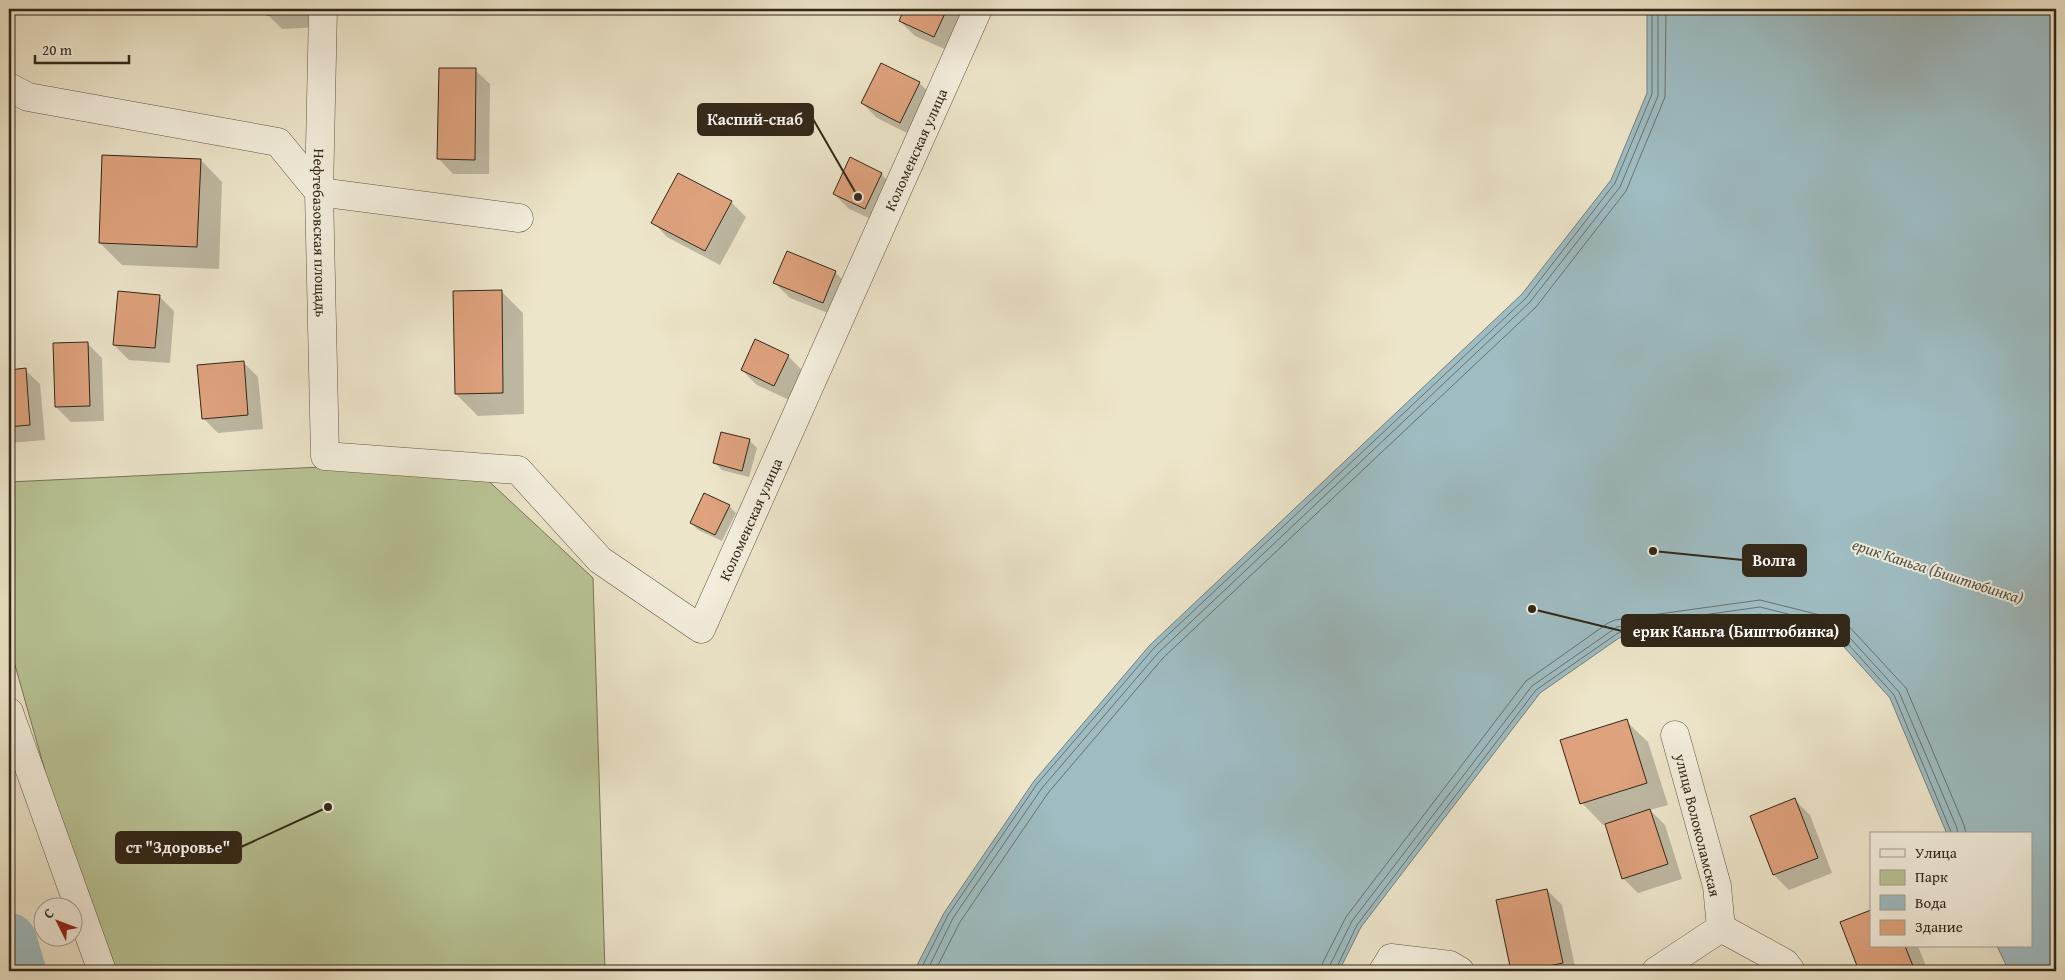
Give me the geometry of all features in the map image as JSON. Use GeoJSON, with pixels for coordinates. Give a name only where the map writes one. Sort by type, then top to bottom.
{"type":"FeatureCollection","features":[{"type":"Feature","properties":{"kind":"street","name":"Нефтебазовская площадь"},"geometry":{"type":"LineString","coordinates":[[323,9],[319,192],[325,456]]}},
{"type":"Feature","properties":{"kind":"street","name":"Коломенская улица"},"geometry":{"type":"LineString","coordinates":[[325,456],[518,470],[600,560],[701,629],[978,9]]}},
{"type":"Feature","properties":{"kind":"street"},"geometry":{"type":"LineString","coordinates":[[9,87],[28,97],[278,142],[319,192],[519,218]]}},
{"type":"Feature","properties":{"kind":"street"},"geometry":{"type":"LineString","coordinates":[[9,712],[102,971]]}},
{"type":"Feature","properties":{"kind":"street","name":"улица Волоколамская"},"geometry":{"type":"LineString","coordinates":[[1675,735],[1717,886],[1721,928]]}},
{"type":"Feature","properties":{"kind":"street"},"geometry":{"type":"LineString","coordinates":[[1656,971],[1721,928],[1785,964],[1791,971]]}},
{"type":"Feature","properties":{"kind":"street"},"geometry":{"type":"LineString","coordinates":[[1383,971],[1391,958],[1450,965],[1460,971]]}},
{"type":"Feature","properties":{"kind":"green space"},"geometry":{"type":"Polygon","coordinates":[[[466,460],[593,578],[605,971],[102,971],[9,644],[9,482],[466,460]]]}},
{"type":"Feature","properties":{"kind":"water"},"geometry":{"type":"Polygon","coordinates":[[[1647,9],[2056,9],[2056,971],[2009,971],[1998,948],[2032,948],[2032,832],[1946,832],[1890,698],[1835,637],[1760,619],[1619,638],[1540,693],[1361,927],[1339,971],[914,971],[944,913],[1034,781],[1150,645],[1522,294],[1611,180],[1647,93],[1647,9]]]}},
{"type":"Feature","properties":{"kind":"building"},"geometry":{"type":"Polygon","coordinates":[[[265,9],[305,9],[305,12],[266,15],[265,9]]]}},
{"type":"Feature","properties":{"kind":"building"},"geometry":{"type":"Polygon","coordinates":[[[904,9],[947,9],[934,37],[899,21],[904,9]]]}},
{"type":"Feature","properties":{"kind":"building"},"geometry":{"type":"Polygon","coordinates":[[[881,63],[920,82],[900,123],[861,103],[881,63]]]}},
{"type":"Feature","properties":{"kind":"building"},"geometry":{"type":"Polygon","coordinates":[[[439,68],[476,68],[475,160],[437,159],[439,68]]]}},
{"type":"Feature","properties":{"kind":"building"},"geometry":{"type":"Polygon","coordinates":[[[102,155],[201,159],[197,247],[99,243],[102,155]]]}},
{"type":"Feature","properties":{"kind":"building"},"geometry":{"type":"Polygon","coordinates":[[[850,157],[882,173],[865,209],[833,194],[850,157]]]}},
{"type":"Feature","properties":{"kind":"building"},"geometry":{"type":"Polygon","coordinates":[[[678,173],[732,201],[705,251],[651,223],[678,173]]]}},
{"type":"Feature","properties":{"kind":"building"},"geometry":{"type":"Polygon","coordinates":[[[787,251],[836,271],[823,303],[773,283],[787,251]]]}},
{"type":"Feature","properties":{"kind":"building"},"geometry":{"type":"Polygon","coordinates":[[[502,290],[503,393],[455,394],[453,291],[502,290]]]}},
{"type":"Feature","properties":{"kind":"building"},"geometry":{"type":"Polygon","coordinates":[[[118,291],[160,295],[155,348],[113,345],[118,291]]]}},
{"type":"Feature","properties":{"kind":"building"},"geometry":{"type":"Polygon","coordinates":[[[755,339],[789,355],[774,386],[741,370],[755,339]]]}},
{"type":"Feature","properties":{"kind":"building"},"geometry":{"type":"Polygon","coordinates":[[[88,342],[90,406],[55,407],[53,343],[88,342]]]}},
{"type":"Feature","properties":{"kind":"building"},"geometry":{"type":"Polygon","coordinates":[[[244,361],[248,415],[202,419],[197,365],[244,361]]]}},
{"type":"Feature","properties":{"kind":"building"},"geometry":{"type":"Polygon","coordinates":[[[26,368],[30,425],[9,427],[9,370],[26,368]]]}},
{"type":"Feature","properties":{"kind":"building"},"geometry":{"type":"Polygon","coordinates":[[[721,432],[750,439],[742,471],[713,463],[721,432]]]}},
{"type":"Feature","properties":{"kind":"building"},"geometry":{"type":"Polygon","coordinates":[[[704,493],[730,505],[715,535],[690,523],[704,493]]]}},
{"type":"Feature","properties":{"kind":"building"},"geometry":{"type":"Polygon","coordinates":[[[1627,719],[1647,783],[1580,804],[1560,740],[1627,719]]]}},
{"type":"Feature","properties":{"kind":"building"},"geometry":{"type":"Polygon","coordinates":[[[1795,798],[1818,858],[1773,875],[1750,816],[1795,798]]]}},
{"type":"Feature","properties":{"kind":"building"},"geometry":{"type":"Polygon","coordinates":[[[1650,809],[1668,864],[1622,879],[1605,824],[1650,809]]]}},
{"type":"Feature","properties":{"kind":"building"},"geometry":{"type":"Polygon","coordinates":[[[1547,889],[1563,963],[1525,971],[1511,971],[1496,900],[1547,889]]]}},
{"type":"Feature","properties":{"kind":"building"},"geometry":{"type":"Polygon","coordinates":[[[1870,910],[1870,948],[1906,948],[1915,971],[1859,971],[1840,922],[1870,910]]]}},
{"type":"Feature","properties":{"kind":"waterway","name":"ерик Каньга (Биштюбинка)"},"geometry":{"type":"LineString","coordinates":[[9,941],[18,971]]}},
{"type":"Feature","properties":{"kind":"place","name":"Каспий-снаб"},"geometry":{"type":"Point","coordinates":[858,197]}},
{"type":"Feature","properties":{"kind":"place","name":"Волга"},"geometry":{"type":"Point","coordinates":[1653,551]}},
{"type":"Feature","properties":{"kind":"place","name":"ерик Каньга (Биштюбинка)"},"geometry":{"type":"Point","coordinates":[1532,609]}},
{"type":"Feature","properties":{"kind":"place","name":"ст \"Здоровье\""},"geometry":{"type":"Point","coordinates":[328,807]}}]}
